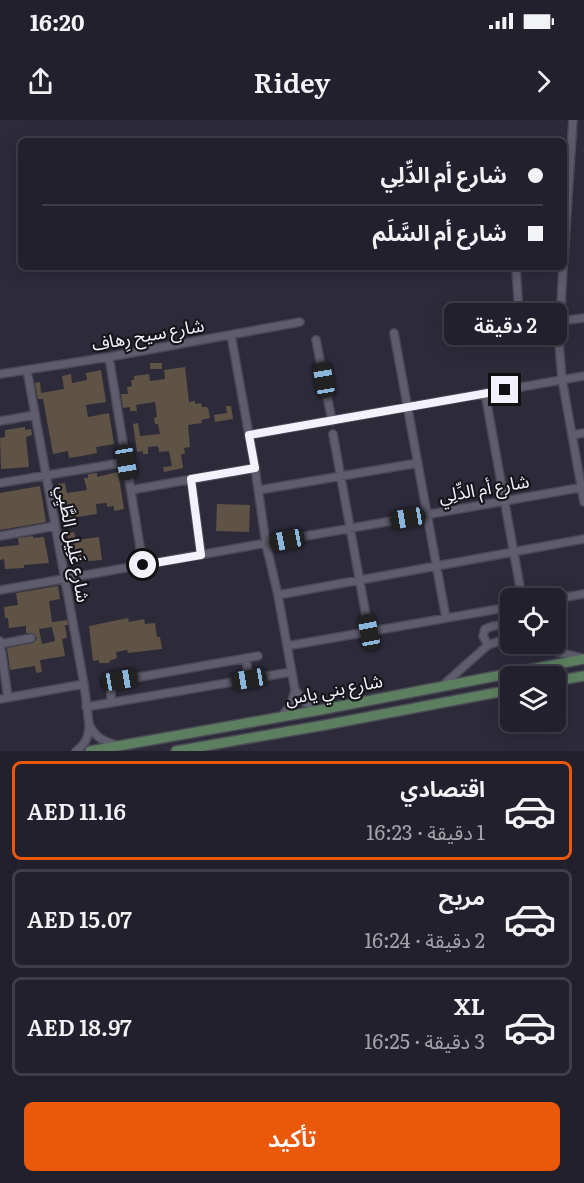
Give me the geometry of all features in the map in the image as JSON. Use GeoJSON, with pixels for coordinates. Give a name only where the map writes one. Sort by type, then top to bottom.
{"type":"FeatureCollection","features":[{"type":"Feature","properties":{"kind":"main road","name":"شارع بني ياس"},"geometry":{"type":"LineString","coordinates":[[90,751],[320,711],[584,659]]}},
{"type":"Feature","properties":{"kind":"main road"},"geometry":{"type":"LineString","coordinates":[[566,679],[584,676]]}},
{"type":"Feature","properties":{"kind":"main road","name":"شارع بني ياس"},"geometry":{"type":"LineString","coordinates":[[177,751],[206,749],[500,692]]}},
{"type":"Feature","properties":{"kind":"street"},"geometry":{"type":"LineString","coordinates":[[567,212],[573,120]]}},
{"type":"Feature","properties":{"kind":"street"},"geometry":{"type":"LineString","coordinates":[[516,270],[520,328]]}},
{"type":"Feature","properties":{"kind":"street"},"geometry":{"type":"LineString","coordinates":[[563,270],[559,343],[562,380],[584,502]]}},
{"type":"Feature","properties":{"kind":"street"},"geometry":{"type":"LineString","coordinates":[[481,315],[489,334],[584,318]]}},
{"type":"Feature","properties":{"kind":"street","name":"شارع سيح رِهاف"},"geometry":{"type":"LineString","coordinates":[[0,374],[109,357],[300,322]]}},
{"type":"Feature","properties":{"kind":"street"},"geometry":{"type":"LineString","coordinates":[[394,333],[446,618]]}},
{"type":"Feature","properties":{"kind":"street"},"geometry":{"type":"LineString","coordinates":[[231,335],[295,690],[291,705],[281,717]]}},
{"type":"Feature","properties":{"kind":"street"},"geometry":{"type":"LineString","coordinates":[[316,340],[332,421]]}},
{"type":"Feature","properties":{"kind":"street"},"geometry":{"type":"LineString","coordinates":[[109,357],[143,565]]}},
{"type":"Feature","properties":{"kind":"street","name":"شارع غَلِيل الطَّيِي"},"geometry":{"type":"LineString","coordinates":[[27,370],[84,684],[89,724]]}},
{"type":"Feature","properties":{"kind":"street"},"geometry":{"type":"LineString","coordinates":[[249,435],[584,376]]}},
{"type":"Feature","properties":{"kind":"street"},"geometry":{"type":"LineString","coordinates":[[485,393],[520,588]]}},
{"type":"Feature","properties":{"kind":"street"},"geometry":{"type":"LineString","coordinates":[[0,421],[35,415]]}},
{"type":"Feature","properties":{"kind":"street"},"geometry":{"type":"LineString","coordinates":[[333,434],[369,632]]}},
{"type":"Feature","properties":{"kind":"street"},"geometry":{"type":"LineString","coordinates":[[572,435],[584,434]]}},
{"type":"Feature","properties":{"kind":"street"},"geometry":{"type":"LineString","coordinates":[[0,483],[126,462]]}},
{"type":"Feature","properties":{"kind":"street"},"geometry":{"type":"LineString","coordinates":[[259,490],[418,463]]}},
{"type":"Feature","properties":{"kind":"street"},"geometry":{"type":"LineString","coordinates":[[131,490],[255,468]]}},
{"type":"Feature","properties":{"kind":"street"},"geometry":{"type":"LineString","coordinates":[[191,479],[201,555]]}},
{"type":"Feature","properties":{"kind":"street","name":"شارع أم الدِّلِي"},"geometry":{"type":"LineString","coordinates":[[0,590],[583,488]]}},
{"type":"Feature","properties":{"kind":"street"},"geometry":{"type":"LineString","coordinates":[[0,536],[55,526]]}},
{"type":"Feature","properties":{"kind":"street"},"geometry":{"type":"LineString","coordinates":[[278,595],[584,539]]}},
{"type":"Feature","properties":{"kind":"street"},"geometry":{"type":"LineString","coordinates":[[566,597],[584,594]]}},
{"type":"Feature","properties":{"kind":"street"},"geometry":{"type":"LineString","coordinates":[[287,646],[500,609]]}},
{"type":"Feature","properties":{"kind":"street"},"geometry":{"type":"LineString","coordinates":[[488,645],[483,636],[485,629],[500,625]]}},
{"type":"Feature","properties":{"kind":"street"},"geometry":{"type":"LineString","coordinates":[[31,638],[0,643],[4,698],[84,684]]}},
{"type":"Feature","properties":{"kind":"street"},"geometry":{"type":"LineString","coordinates":[[441,687],[488,645],[500,641]]}},
{"type":"Feature","properties":{"kind":"street"},"geometry":{"type":"LineString","coordinates":[[565,654],[584,659]]}},
{"type":"Feature","properties":{"kind":"street"},"geometry":{"type":"LineString","coordinates":[[111,702],[111,688],[117,681],[258,656]]}},
{"type":"Feature","properties":{"kind":"street"},"geometry":{"type":"LineString","coordinates":[[246,658],[249,679]]}},
{"type":"Feature","properties":{"kind":"street"},"geometry":{"type":"LineString","coordinates":[[86,707],[291,672]]}},
{"type":"Feature","properties":{"kind":"street"},"geometry":{"type":"LineString","coordinates":[[295,690],[307,704],[320,711]]}},
{"type":"Feature","properties":{"kind":"street"},"geometry":{"type":"LineString","coordinates":[[89,724],[99,738],[121,746]]}},
{"type":"Feature","properties":{"kind":"street"},"geometry":{"type":"LineString","coordinates":[[76,751],[86,740],[89,724]]}},
{"type":"Feature","properties":{"kind":"building"},"geometry":{"type":"Polygon","coordinates":[[[150,363],[162,363],[162,369],[150,369],[150,363]]]}},
{"type":"Feature","properties":{"kind":"building"},"geometry":{"type":"Polygon","coordinates":[[[185,367],[189,402],[195,401],[195,404],[201,403],[202,407],[207,407],[210,418],[201,420],[202,423],[188,425],[190,447],[184,448],[185,454],[181,454],[183,468],[164,472],[163,467],[172,466],[169,451],[159,452],[158,446],[148,447],[148,454],[143,454],[143,451],[137,452],[133,424],[138,423],[140,436],[160,434],[154,418],[157,417],[155,402],[136,405],[137,411],[130,411],[130,407],[123,408],[121,394],[128,394],[127,387],[132,386],[131,380],[134,380],[134,376],[149,374],[150,381],[165,379],[164,370],[185,367]]]}},
{"type":"Feature","properties":{"kind":"building"},"geometry":{"type":"Polygon","coordinates":[[[101,370],[106,402],[86,405],[88,417],[109,413],[114,444],[96,447],[97,453],[82,456],[69,458],[68,451],[53,454],[43,399],[38,399],[35,383],[40,382],[41,393],[64,389],[62,376],[71,374],[72,383],[87,380],[86,373],[101,370]]]}},
{"type":"Feature","properties":{"kind":"building"},"geometry":{"type":"Polygon","coordinates":[[[226,406],[231,406],[233,419],[215,422],[214,415],[227,413],[226,406]]]}},
{"type":"Feature","properties":{"kind":"building"},"geometry":{"type":"Polygon","coordinates":[[[25,427],[25,430],[31,429],[32,435],[26,437],[29,467],[1,469],[0,438],[5,437],[5,430],[25,427]]]}},
{"type":"Feature","properties":{"kind":"building"},"geometry":{"type":"Polygon","coordinates":[[[118,472],[124,509],[114,511],[114,506],[107,507],[107,503],[96,504],[97,514],[63,519],[58,484],[65,483],[67,493],[87,490],[84,478],[88,478],[88,474],[97,473],[97,477],[118,472]]]}},
{"type":"Feature","properties":{"kind":"building"},"geometry":{"type":"Polygon","coordinates":[[[40,486],[46,522],[0,530],[0,493],[40,486]]]}},
{"type":"Feature","properties":{"kind":"building"},"geometry":{"type":"Polygon","coordinates":[[[217,504],[250,505],[249,532],[216,531],[217,504]]]}},
{"type":"Feature","properties":{"kind":"building"},"geometry":{"type":"Polygon","coordinates":[[[74,532],[76,540],[99,537],[102,560],[78,562],[77,551],[70,552],[67,533],[74,532]]]}},
{"type":"Feature","properties":{"kind":"building"},"geometry":{"type":"Polygon","coordinates":[[[33,536],[33,538],[44,537],[49,563],[5,569],[4,559],[0,560],[0,547],[19,545],[18,538],[33,536]]]}},
{"type":"Feature","properties":{"kind":"building"},"geometry":{"type":"Polygon","coordinates":[[[58,586],[60,599],[49,601],[52,622],[67,620],[68,625],[65,625],[67,638],[62,639],[65,656],[40,660],[42,672],[36,673],[35,666],[10,670],[7,648],[33,643],[37,638],[33,633],[26,633],[26,626],[9,628],[4,607],[18,605],[16,593],[58,586]],[[52,627],[39,629],[42,644],[55,641],[52,627]]]}},
{"type":"Feature","properties":{"kind":"building"},"geometry":{"type":"Polygon","coordinates":[[[128,618],[129,622],[144,619],[145,624],[155,623],[162,649],[128,653],[127,650],[116,652],[117,658],[109,661],[110,663],[93,661],[89,626],[128,618]]]}},
{"type":"Feature","properties":{"kind":"route"},"geometry":{"type":"LineString","coordinates":[[143,565],[201,555],[191,479],[255,468],[249,435],[505,390]]}}]}
